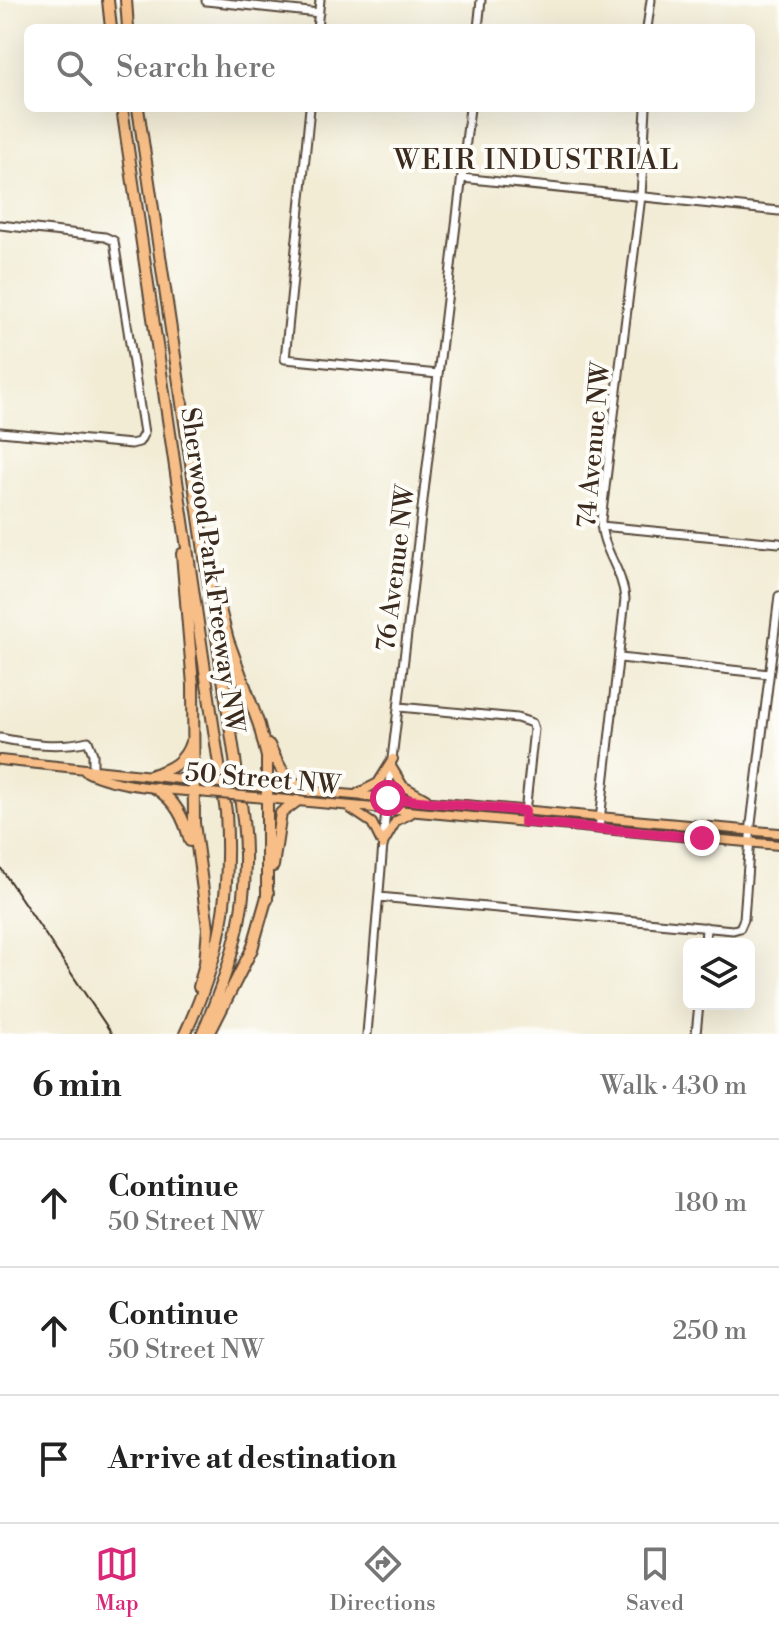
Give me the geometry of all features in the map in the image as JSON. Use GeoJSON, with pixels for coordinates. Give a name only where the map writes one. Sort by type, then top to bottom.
{"type":"FeatureCollection","features":[{"type":"Feature","properties":{"kind":"highway"},"geometry":{"type":"LineString","coordinates":[[108,0],[111,24]]}},
{"type":"Feature","properties":{"kind":"highway"},"geometry":{"type":"LineString","coordinates":[[126,0],[128,24]]}},
{"type":"Feature","properties":{"kind":"highway","name":"Sherwood Park Freeway NW"},"geometry":{"type":"LineString","coordinates":[[123,112],[221,773],[228,861],[221,937],[202,997],[183,1034]]}},
{"type":"Feature","properties":{"kind":"highway","name":"Sherwood Park Freeway NW"},"geometry":{"type":"LineString","coordinates":[[139,112],[242,812],[245,866],[234,948],[220,993],[202,1034]]}},
{"type":"Feature","properties":{"kind":"highway"},"geometry":{"type":"LineString","coordinates":[[183,518],[180,536],[192,671],[198,860],[207,911],[207,952],[197,995],[183,1034]]}},
{"type":"Feature","properties":{"kind":"highway"},"geometry":{"type":"LineString","coordinates":[[205,563],[267,757],[267,900]]}},
{"type":"Feature","properties":{"kind":"highway"},"geometry":{"type":"LineString","coordinates":[[259,725],[290,782],[310,791]]}},
{"type":"Feature","properties":{"kind":"highway"},"geometry":{"type":"LineString","coordinates":[[152,775],[170,769],[185,756],[193,732]]}},
{"type":"Feature","properties":{"kind":"highway"},"geometry":{"type":"LineString","coordinates":[[155,788],[174,803],[184,818],[198,860]]}},
{"type":"Feature","properties":{"kind":"highway"},"geometry":{"type":"LineString","coordinates":[[209,1034],[252,949],[267,900],[279,818],[283,810],[297,801]]}},
{"type":"Feature","properties":{"kind":"main road","name":"50 Street NW"},"geometry":{"type":"LineString","coordinates":[[0,760],[81,769],[155,788],[209,782],[253,786],[297,801],[779,845]]}},
{"type":"Feature","properties":{"kind":"main road"},"geometry":{"type":"LineString","coordinates":[[352,795],[378,783],[392,764],[403,786],[434,802]]}},
{"type":"Feature","properties":{"kind":"main road","name":"50 Street NW"},"geometry":{"type":"LineString","coordinates":[[92,773],[152,775],[209,793],[254,797],[268,793],[310,791],[779,833]]}},
{"type":"Feature","properties":{"kind":"main road"},"geometry":{"type":"LineString","coordinates":[[343,806],[369,819],[384,844]]}},
{"type":"Feature","properties":{"kind":"main road"},"geometry":{"type":"LineString","coordinates":[[384,844],[396,821],[415,812]]}},
{"type":"Feature","properties":{"kind":"street"},"geometry":{"type":"LineString","coordinates":[[318,24],[320,0]]}},
{"type":"Feature","properties":{"kind":"street"},"geometry":{"type":"LineString","coordinates":[[478,24],[481,0]]}},
{"type":"Feature","properties":{"kind":"street"},"geometry":{"type":"LineString","coordinates":[[648,24],[651,0]]}},
{"type":"Feature","properties":{"kind":"street"},"geometry":{"type":"LineString","coordinates":[[206,1],[319,13]]}},
{"type":"Feature","properties":{"kind":"street"},"geometry":{"type":"LineString","coordinates":[[310,112],[285,359],[438,374]]}},
{"type":"Feature","properties":{"kind":"street","name":"76 Avenue NW"},"geometry":{"type":"LineString","coordinates":[[367,1034],[386,809],[470,112]]}},
{"type":"Feature","properties":{"kind":"street","name":"74 Avenue NW"},"geometry":{"type":"LineString","coordinates":[[599,829],[620,658],[624,590],[619,571],[603,540],[601,526],[641,196],[646,112]]}},
{"type":"Feature","properties":{"kind":"street"},"geometry":{"type":"LineString","coordinates":[[462,178],[779,211]]}},
{"type":"Feature","properties":{"kind":"street"},"geometry":{"type":"LineString","coordinates":[[0,225],[105,237],[114,241],[144,429],[141,440],[131,444],[0,432]]}},
{"type":"Feature","properties":{"kind":"street"},"geometry":{"type":"LineString","coordinates":[[601,526],[779,543]]}},
{"type":"Feature","properties":{"kind":"street"},"geometry":{"type":"LineString","coordinates":[[379,897],[733,930],[740,928],[744,919],[751,830],[779,596]]}},
{"type":"Feature","properties":{"kind":"street"},"geometry":{"type":"LineString","coordinates":[[620,658],[769,674]]}},
{"type":"Feature","properties":{"kind":"street"},"geometry":{"type":"LineString","coordinates":[[399,707],[517,718],[532,723],[534,729],[524,822]]}},
{"type":"Feature","properties":{"kind":"street"},"geometry":{"type":"LineString","coordinates":[[0,738],[69,745],[88,741],[93,754],[92,773]]}},
{"type":"Feature","properties":{"kind":"street"},"geometry":{"type":"LineString","coordinates":[[705,938],[706,927]]}},
{"type":"Feature","properties":{"kind":"street"},"geometry":{"type":"LineString","coordinates":[[696,1034],[698,1010]]}},
{"type":"Feature","properties":{"kind":"railway"},"geometry":{"type":"LineString","coordinates":[[0,867],[112,1034]]}},
{"type":"Feature","properties":{"kind":"district","name":"WEIR INDUSTRIAL"},"geometry":{"type":"Point","coordinates":[537,159]}},
{"type":"Feature","properties":{"kind":"route"},"geometry":{"type":"LineString","coordinates":[[388,798],[525,811],[524,822],[702,838]]}}]}
